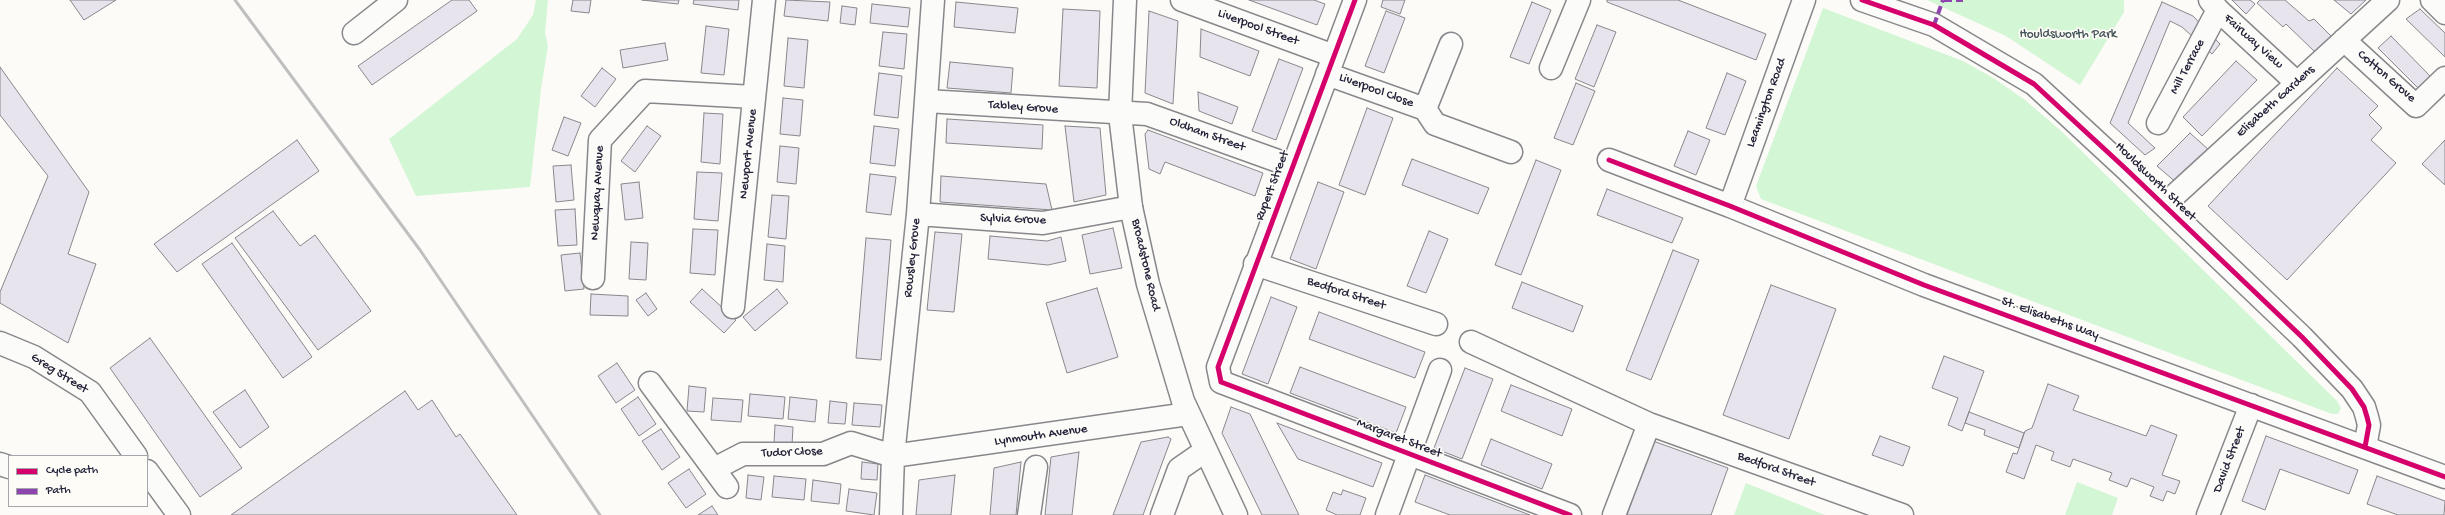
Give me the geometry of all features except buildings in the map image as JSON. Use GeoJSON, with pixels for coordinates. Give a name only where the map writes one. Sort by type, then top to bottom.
{"type":"FeatureCollection","features":[{"type":"Feature","properties":{"kind":"street"},"geometry":{"type":"LineString","coordinates":[[354,33],[396,0]]}},
{"type":"Feature","properties":{"kind":"street","name":"Newport Avenue"},"geometry":{"type":"LineString","coordinates":[[733,307],[764,0]]}},
{"type":"Feature","properties":{"kind":"street","name":"Rowsley Grove"},"geometry":{"type":"LineString","coordinates":[[891,515],[893,456],[918,214],[933,0]]}},
{"type":"Feature","properties":{"kind":"street","name":"Broadstone Road"},"geometry":{"type":"LineString","coordinates":[[1125,0],[1120,114],[1131,207],[1148,284],[1171,365],[1188,414],[1236,515]]}},
{"type":"Feature","properties":{"kind":"street","name":"Liverpool Street"},"geometry":{"type":"LineString","coordinates":[[1182,0],[1330,65]]}},
{"type":"Feature","properties":{"kind":"street","name":"Rupert Street"},"geometry":{"type":"LineString","coordinates":[[1221,382],[1218,367],[1255,264],[1355,0]]}},
{"type":"Feature","properties":{"kind":"street"},"geometry":{"type":"LineString","coordinates":[[1551,68],[1579,0]]}},
{"type":"Feature","properties":{"kind":"street","name":"Leamington Road"},"geometry":{"type":"LineString","coordinates":[[1730,206],[1804,0]]}},
{"type":"Feature","properties":{"kind":"street","name":"Houldsworth Street"},"geometry":{"type":"LineString","coordinates":[[1862,0],[1934,25],[2034,84],[2164,205],[2302,337],[2352,389],[2364,407],[2367,417],[2368,434],[2365,447]]}},
{"type":"Feature","properties":{"kind":"street","name":"Elisabeth Gardens"},"geometry":{"type":"LineString","coordinates":[[2164,205],[2388,0]]}},
{"type":"Feature","properties":{"kind":"street"},"geometry":{"type":"LineString","coordinates":[[2432,0],[2445,13]]}},
{"type":"Feature","properties":{"kind":"street","name":"Fairway View"},"geometry":{"type":"LineString","coordinates":[[2214,5],[2297,83]]}},
{"type":"Feature","properties":{"kind":"street","name":"Mill Terrace"},"geometry":{"type":"LineString","coordinates":[[2158,123],[2214,5]]}},
{"type":"Feature","properties":{"kind":"street","name":"Cotton Grove"},"geometry":{"type":"LineString","coordinates":[[2344,40],[2416,106],[2445,78]]}},
{"type":"Feature","properties":{"kind":"street","name":"Liverpool Close"},"geometry":{"type":"LineString","coordinates":[[1425,109],[1451,44]]}},
{"type":"Feature","properties":{"kind":"street","name":"Liverpool Close"},"geometry":{"type":"LineString","coordinates":[[1330,65],[1425,109],[1435,124],[1511,152]]}},
{"type":"Feature","properties":{"kind":"street","name":"Newquay Avenue"},"geometry":{"type":"LineString","coordinates":[[593,278],[600,140],[645,91],[754,96]]}},
{"type":"Feature","properties":{"kind":"street","name":"Tabley Grove"},"geometry":{"type":"LineString","coordinates":[[926,101],[1120,114]]}},
{"type":"Feature","properties":{"kind":"street","name":"Oldham Street"},"geometry":{"type":"LineString","coordinates":[[1120,114],[1147,114],[1292,166]]}},
{"type":"Feature","properties":{"kind":"street","name":"St. Elisabeths Way"},"geometry":{"type":"LineString","coordinates":[[1609,160],[1730,206],[1924,285],[2445,477]]}},
{"type":"Feature","properties":{"kind":"street","name":"Sylvia Grove"},"geometry":{"type":"LineString","coordinates":[[918,214],[1043,223],[1131,207]]}},
{"type":"Feature","properties":{"kind":"street","name":"Bedford Street"},"geometry":{"type":"LineString","coordinates":[[1255,264],[1436,324]]}},
{"type":"Feature","properties":{"kind":"street","name":"Bedford Street"},"geometry":{"type":"LineString","coordinates":[[1471,342],[1649,424],[1902,515]]}},
{"type":"Feature","properties":{"kind":"street","name":"Greg Street"},"geometry":{"type":"LineString","coordinates":[[0,343],[34,357],[90,392],[135,455]]}},
{"type":"Feature","properties":{"kind":"street"},"geometry":{"type":"LineString","coordinates":[[1387,515],[1410,456],[1440,370]]}},
{"type":"Feature","properties":{"kind":"street","name":"Margaret Street"},"geometry":{"type":"LineString","coordinates":[[1221,382],[1410,456],[1570,515]]}},
{"type":"Feature","properties":{"kind":"street"},"geometry":{"type":"LineString","coordinates":[[650,383],[727,487]]}},
{"type":"Feature","properties":{"kind":"street","name":"David Street"},"geometry":{"type":"LineString","coordinates":[[2208,515],[2251,405]]}},
{"type":"Feature","properties":{"kind":"street","name":"Lynmouth Avenue"},"geometry":{"type":"LineString","coordinates":[[893,456],[1176,418],[1188,414]]}},
{"type":"Feature","properties":{"kind":"street"},"geometry":{"type":"LineString","coordinates":[[1614,515],[1649,424]]}},
{"type":"Feature","properties":{"kind":"street","name":"Tudor Close"},"geometry":{"type":"LineString","coordinates":[[714,469],[743,454],[823,454],[851,443],[893,456]]}},
{"type":"Feature","properties":{"kind":"street"},"geometry":{"type":"LineString","coordinates":[[1162,515],[1179,469],[1205,451]]}},
{"type":"Feature","properties":{"kind":"street"},"geometry":{"type":"LineString","coordinates":[[1029,515],[1036,467]]}},
{"type":"Feature","properties":{"kind":"street"},"geometry":{"type":"LineString","coordinates":[[148,472],[179,515]]}},
{"type":"Feature","properties":{"kind":"green space"},"geometry":{"type":"Polygon","coordinates":[[[536,0],[548,0],[545,33],[548,46],[541,89],[530,187],[416,196],[389,139],[517,39],[533,15],[536,0]]]}},
{"type":"Feature","properties":{"kind":"green space","name":"Houldsworth Park"},"geometry":{"type":"Polygon","coordinates":[[[1927,0],[2124,0],[2124,12],[2080,85],[2006,36],[1927,0]]]}},
{"type":"Feature","properties":{"kind":"green space"},"geometry":{"type":"Polygon","coordinates":[[[1823,8],[1963,61],[1995,79],[2025,100],[2060,130],[2337,401],[2341,408],[2338,414],[2332,414],[1761,199],[1756,186],[1823,8]]]}},
{"type":"Feature","properties":{"kind":"green space"},"geometry":{"type":"Polygon","coordinates":[[[2077,482],[2118,498],[2112,515],[2065,515],[2077,482]]]}},
{"type":"Feature","properties":{"kind":"green space"},"geometry":{"type":"Polygon","coordinates":[[[1746,483],[1825,515],[1734,515],[1746,483]]]}},
{"type":"Feature","properties":{"kind":"railway"},"geometry":{"type":"LineString","coordinates":[[235,0],[420,250],[600,515]]}},
{"type":"Feature","properties":{"kind":"marked path"},"geometry":{"type":"LineString","coordinates":[[1934,25],[1943,0]]}},
{"type":"Feature","properties":{"kind":"marked path"},"geometry":{"type":"LineString","coordinates":[[1944,0],[1963,0]]}},
{"type":"Feature","properties":{"kind":"cycle path"},"geometry":{"type":"LineString","coordinates":[[1221,382],[1218,367],[1355,0]]}},
{"type":"Feature","properties":{"kind":"cycle path"},"geometry":{"type":"LineString","coordinates":[[1862,0],[1934,25],[2034,84],[2126,169],[2302,337],[2352,389],[2364,407],[2369,425],[2365,447]]}},
{"type":"Feature","properties":{"kind":"cycle path"},"geometry":{"type":"LineString","coordinates":[[1609,160],[1730,206],[1924,285],[2445,477]]}},
{"type":"Feature","properties":{"kind":"cycle path"},"geometry":{"type":"LineString","coordinates":[[1221,382],[1570,515]]}}]}
